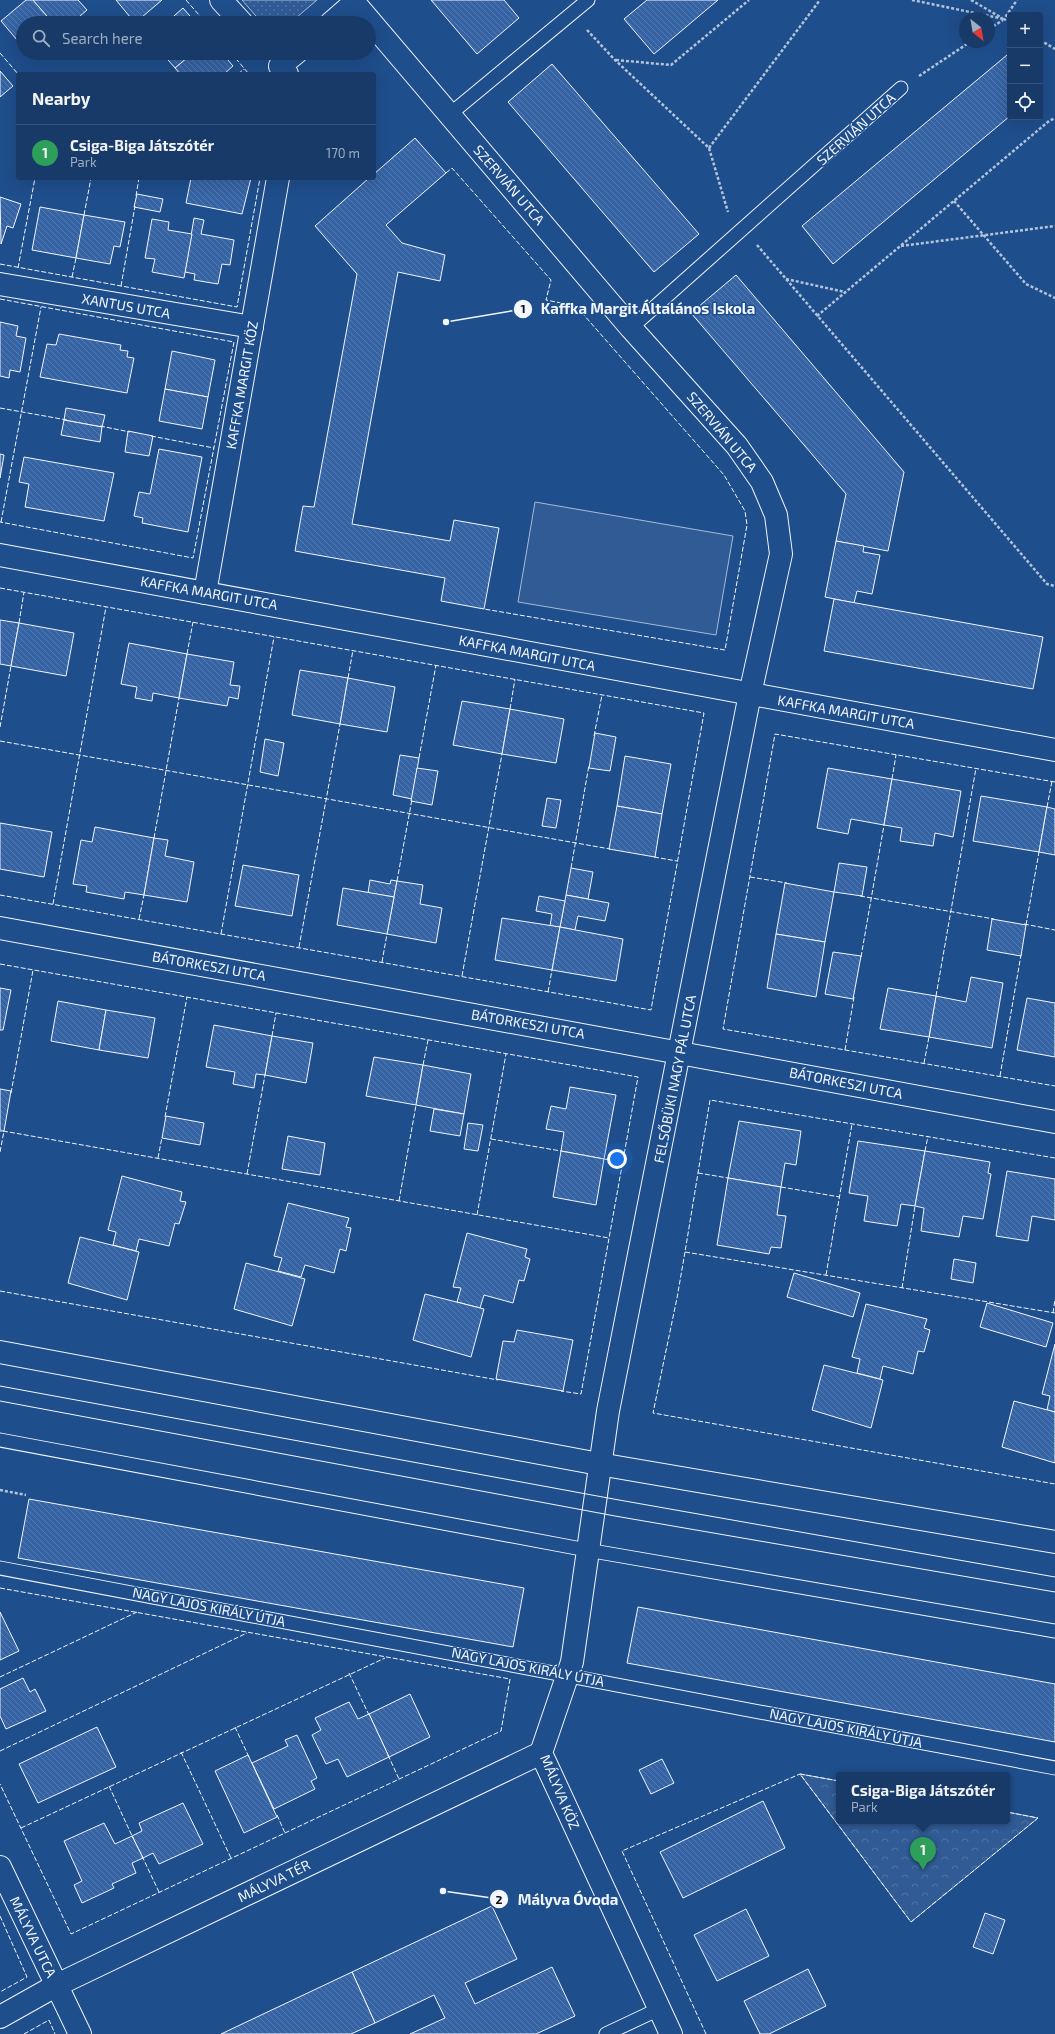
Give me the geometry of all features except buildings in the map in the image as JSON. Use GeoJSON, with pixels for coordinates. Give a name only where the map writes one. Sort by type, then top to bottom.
{"type":"FeatureCollection","features":[{"type":"Feature","properties":{"kind":"street"},"geometry":{"type":"LineString","coordinates":[[222,0],[236,16]]}},
{"type":"Feature","properties":{"kind":"street"},"geometry":{"type":"LineString","coordinates":[[338,16],[353,2]]}},
{"type":"Feature","properties":{"kind":"street","name":"SZERVIÁN UTCA"},"geometry":{"type":"LineString","coordinates":[[353,2],[365,16]]}},
{"type":"Feature","properties":{"kind":"street","name":"SZERVIÁN UTCA"},"geometry":{"type":"LineString","coordinates":[[376,29],[631,328],[737,446],[762,482],[776,515],[781,554],[773,597],[750,694]]}},
{"type":"Feature","properties":{"kind":"street","name":"KAFFKA MARGIT KÖZ"},"geometry":{"type":"LineString","coordinates":[[205,593],[278,180]]}},
{"type":"Feature","properties":{"kind":"street","name":"XANTUS UTCA"},"geometry":{"type":"LineString","coordinates":[[0,284],[252,328]]}},
{"type":"Feature","properties":{"kind":"street","name":"KAFFKA MARGIT UTCA"},"geometry":{"type":"LineString","coordinates":[[0,555],[1055,750]]}},
{"type":"Feature","properties":{"kind":"street","name":"FELSŐBÜKI NAGY PÁL UTCA"},"geometry":{"type":"LineString","coordinates":[[599,1464],[608,1411],[750,694]]}},
{"type":"Feature","properties":{"kind":"street","name":"BÁTORKESZI UTCA"},"geometry":{"type":"LineString","coordinates":[[0,928],[1055,1122]]}},
{"type":"Feature","properties":{"kind":"street"},"geometry":{"type":"LineString","coordinates":[[0,1352],[599,1464],[1055,1542]]}},
{"type":"Feature","properties":{"kind":"street","name":"MÁLYVA KÖZ"},"geometry":{"type":"LineString","coordinates":[[599,1464],[572,1662],[541,1753],[671,2034]]}},
{"type":"Feature","properties":{"kind":"street","name":"MÁLYVA TÉR"},"geometry":{"type":"LineString","coordinates":[[0,2017],[57,1985],[541,1753]]}},
{"type":"Feature","properties":{"kind":"street","name":"MÁLYVA UTCA"},"geometry":{"type":"LineString","coordinates":[[0,1867],[57,1985]]}},
{"type":"Feature","properties":{"kind":"street"},"geometry":{"type":"LineString","coordinates":[[57,1985],[80,2034]]}},
{"type":"Feature","properties":{"kind":"lane"},"geometry":{"type":"LineString","coordinates":[[449,115],[588,0]]}},
{"type":"Feature","properties":{"kind":"lane","name":"SZERVIÁN UTCA"},"geometry":{"type":"LineString","coordinates":[[631,328],[900,88]]}},
{"type":"Feature","properties":{"kind":"lane"},"geometry":{"type":"LineString","coordinates":[[0,1440],[587,1550],[1055,1632]]}},
{"type":"Feature","properties":{"kind":"lane","name":"NAGY LAJOS KIRÁLY ÚTJA"},"geometry":{"type":"LineString","coordinates":[[0,1568],[567,1674],[1055,1768]]}},
{"type":"Feature","properties":{"kind":"lane"},"geometry":{"type":"LineString","coordinates":[[606,2034],[659,2009]]}},
{"type":"Feature","properties":{"kind":"path"},"geometry":{"type":"LineString","coordinates":[[615,60],[671,64],[749,0]]}},
{"type":"Feature","properties":{"kind":"path"},"geometry":{"type":"LineString","coordinates":[[709,148],[820,0]]}},
{"type":"Feature","properties":{"kind":"path"},"geometry":{"type":"LineString","coordinates":[[912,0],[1004,19]]}},
{"type":"Feature","properties":{"kind":"path"},"geometry":{"type":"LineString","coordinates":[[972,0],[1007,21]]}},
{"type":"Feature","properties":{"kind":"path"},"geometry":{"type":"LineString","coordinates":[[995,25],[1004,19],[1017,0]]}},
{"type":"Feature","properties":{"kind":"path"},"geometry":{"type":"LineString","coordinates":[[572,14],[615,60],[709,148],[726,211],[1047,584],[1055,586]]}},
{"type":"Feature","properties":{"kind":"path"},"geometry":{"type":"LineString","coordinates":[[1043,42],[1055,49]]}},
{"type":"Feature","properties":{"kind":"path"},"geometry":{"type":"LineString","coordinates":[[900,88],[961,48]]}},
{"type":"Feature","properties":{"kind":"path"},"geometry":{"type":"LineString","coordinates":[[817,316],[1049,121],[1055,118]]}},
{"type":"Feature","properties":{"kind":"path"},"geometry":{"type":"LineString","coordinates":[[954,201],[986,236],[1026,284],[1055,298]]}},
{"type":"Feature","properties":{"kind":"path"},"geometry":{"type":"LineString","coordinates":[[901,246],[1055,226]]}},
{"type":"Feature","properties":{"kind":"path"},"geometry":{"type":"LineString","coordinates":[[785,279],[846,292]]}},
{"type":"Feature","properties":{"kind":"path"},"geometry":{"type":"LineString","coordinates":[[0,1490],[26,1495]]}},
{"type":"Feature","properties":{"kind":"green space"},"geometry":{"type":"Polygon","coordinates":[[[242,0],[317,0],[298,16],[256,16],[242,0]]]}},
{"type":"Feature","properties":{"kind":"green space"},"geometry":{"type":"Polygon","coordinates":[[[535,502],[733,536],[716,635],[518,602],[535,502]]]}},
{"type":"Feature","properties":{"kind":"green space"},"geometry":{"type":"Polygon","coordinates":[[[800,1774],[836,1780],[836,1822],[800,1774]]]}},
{"type":"Feature","properties":{"kind":"green space"},"geometry":{"type":"Polygon","coordinates":[[[1010,1813],[1038,1818],[911,1922],[838,1824],[1010,1824],[1010,1813]]]}},
{"type":"Feature","properties":{"kind":"tram line"},"geometry":{"type":"LineString","coordinates":[[0,1386],[619,1500],[1055,1577]]}},
{"type":"Feature","properties":{"kind":"tram line"},"geometry":{"type":"LineString","coordinates":[[0,1401],[615,1516],[1055,1592]]}},
{"type":"Feature","properties":{"kind":"fence"},"geometry":{"type":"LineString","coordinates":[[186,0],[200,16]]}},
{"type":"Feature","properties":{"kind":"fence"},"geometry":{"type":"LineString","coordinates":[[0,53],[16,72]]}},
{"type":"Feature","properties":{"kind":"fence"},"geometry":{"type":"LineString","coordinates":[[237,60],[247,72]]}},
{"type":"Feature","properties":{"kind":"fence"},"geometry":{"type":"LineString","coordinates":[[240,72],[244,69]]}},
{"type":"Feature","properties":{"kind":"fence"},"geometry":{"type":"LineString","coordinates":[[446,173],[452,168],[551,280],[546,300],[576,306],[724,475],[745,511],[747,525],[725,650],[484,609]]}},
{"type":"Feature","properties":{"kind":"fence"},"geometry":{"type":"LineString","coordinates":[[18,268],[35,180]]}},
{"type":"Feature","properties":{"kind":"fence"},"geometry":{"type":"LineString","coordinates":[[84,215],[91,180]]}},
{"type":"Feature","properties":{"kind":"fence"},"geometry":{"type":"LineString","coordinates":[[136,196],[139,180]]}},
{"type":"Feature","properties":{"kind":"fence"},"geometry":{"type":"LineString","coordinates":[[0,264],[237,307],[260,180]]}},
{"type":"Feature","properties":{"kind":"fence"},"geometry":{"type":"LineString","coordinates":[[121,286],[135,206]]}},
{"type":"Feature","properties":{"kind":"fence"},"geometry":{"type":"LineString","coordinates":[[72,277],[76,258]]}},
{"type":"Feature","properties":{"kind":"fence"},"geometry":{"type":"LineString","coordinates":[[0,299],[234,342],[193,558],[0,522]]}},
{"type":"Feature","properties":{"kind":"fence"},"geometry":{"type":"LineString","coordinates":[[1,522],[41,307]]}},
{"type":"Feature","properties":{"kind":"fence"},"geometry":{"type":"LineString","coordinates":[[0,408],[67,420]]}},
{"type":"Feature","properties":{"kind":"fence"},"geometry":{"type":"LineString","coordinates":[[100,426],[130,432]]}},
{"type":"Feature","properties":{"kind":"fence"},"geometry":{"type":"LineString","coordinates":[[151,436],[214,448]]}},
{"type":"Feature","properties":{"kind":"fence"},"geometry":{"type":"LineString","coordinates":[[0,588],[704,713],[651,1010],[0,895]]}},
{"type":"Feature","properties":{"kind":"fence"},"geometry":{"type":"LineString","coordinates":[[19,623],[24,592]]}},
{"type":"Feature","properties":{"kind":"fence"},"geometry":{"type":"LineString","coordinates":[[53,904],[106,607]]}},
{"type":"Feature","properties":{"kind":"fence"},"geometry":{"type":"LineString","coordinates":[[187,654],[193,622]]}},
{"type":"Feature","properties":{"kind":"fence"},"geometry":{"type":"LineString","coordinates":[[221,934],[274,637]]}},
{"type":"Feature","properties":{"kind":"fence"},"geometry":{"type":"LineString","coordinates":[[348,678],[353,650]]}},
{"type":"Feature","properties":{"kind":"fence"},"geometry":{"type":"LineString","coordinates":[[419,758],[436,665]]}},
{"type":"Feature","properties":{"kind":"fence"},"geometry":{"type":"LineString","coordinates":[[0,727],[11,666]]}},
{"type":"Feature","properties":{"kind":"fence"},"geometry":{"type":"LineString","coordinates":[[510,709],[515,679]]}},
{"type":"Feature","properties":{"kind":"fence"},"geometry":{"type":"LineString","coordinates":[[594,736],[602,695]]}},
{"type":"Feature","properties":{"kind":"fence"},"geometry":{"type":"LineString","coordinates":[[154,838],[179,698]]}},
{"type":"Feature","properties":{"kind":"fence"},"geometry":{"type":"LineString","coordinates":[[299,947],[340,724]]}},
{"type":"Feature","properties":{"kind":"fence"},"geometry":{"type":"LineString","coordinates":[[1055,782],[775,734],[723,1029],[1055,1086]]}},
{"type":"Feature","properties":{"kind":"fence"},"geometry":{"type":"LineString","coordinates":[[0,741],[610,849]]}},
{"type":"Feature","properties":{"kind":"fence"},"geometry":{"type":"LineString","coordinates":[[462,976],[502,754]]}},
{"type":"Feature","properties":{"kind":"fence"},"geometry":{"type":"LineString","coordinates":[[892,779],[896,755]]}},
{"type":"Feature","properties":{"kind":"fence"},"geometry":{"type":"LineString","coordinates":[[571,868],[589,765]]}},
{"type":"Feature","properties":{"kind":"fence"},"geometry":{"type":"LineString","coordinates":[[936,996],[976,768]]}},
{"type":"Feature","properties":{"kind":"fence"},"geometry":{"type":"LineString","coordinates":[[1047,807],[1052,781]]}},
{"type":"Feature","properties":{"kind":"fence"},"geometry":{"type":"LineString","coordinates":[[397,881],[412,799]]}},
{"type":"Feature","properties":{"kind":"fence"},"geometry":{"type":"LineString","coordinates":[[861,957],[884,825]]}},
{"type":"Feature","properties":{"kind":"fence"},"geometry":{"type":"LineString","coordinates":[[1026,925],[1039,852]]}},
{"type":"Feature","properties":{"kind":"fence"},"geometry":{"type":"LineString","coordinates":[[654,857],[677,861]]}},
{"type":"Feature","properties":{"kind":"fence"},"geometry":{"type":"LineString","coordinates":[[750,877],[787,883]]}},
{"type":"Feature","properties":{"kind":"fence"},"geometry":{"type":"LineString","coordinates":[[139,919],[144,895]]}},
{"type":"Feature","properties":{"kind":"fence"},"geometry":{"type":"LineString","coordinates":[[860,896],[994,919]]}},
{"type":"Feature","properties":{"kind":"fence"},"geometry":{"type":"LineString","coordinates":[[1024,924],[1055,930]]}},
{"type":"Feature","properties":{"kind":"fence"},"geometry":{"type":"LineString","coordinates":[[382,962],[387,934]]}},
{"type":"Feature","properties":{"kind":"fence"},"geometry":{"type":"LineString","coordinates":[[1000,1076],[1021,955]]}},
{"type":"Feature","properties":{"kind":"fence"},"geometry":{"type":"LineString","coordinates":[[0,964],[638,1077],[581,1394],[561,1391]]}},
{"type":"Feature","properties":{"kind":"fence"},"geometry":{"type":"LineString","coordinates":[[11,1093],[33,970]]}},
{"type":"Feature","properties":{"kind":"fence"},"geometry":{"type":"LineString","coordinates":[[548,992],[552,970]]}},
{"type":"Feature","properties":{"kind":"fence"},"geometry":{"type":"LineString","coordinates":[[165,1117],[187,997]]}},
{"type":"Feature","properties":{"kind":"fence"},"geometry":{"type":"LineString","coordinates":[[845,1050],[854,997]]}},
{"type":"Feature","properties":{"kind":"fence"},"geometry":{"type":"LineString","coordinates":[[272,1036],[276,1013]]}},
{"type":"Feature","properties":{"kind":"fence"},"geometry":{"type":"LineString","coordinates":[[924,1063],[929,1037]]}},
{"type":"Feature","properties":{"kind":"fence"},"geometry":{"type":"LineString","coordinates":[[423,1065],[428,1040]]}},
{"type":"Feature","properties":{"kind":"fence"},"geometry":{"type":"LineString","coordinates":[[477,1215],[506,1054]]}},
{"type":"Feature","properties":{"kind":"fence"},"geometry":{"type":"LineString","coordinates":[[247,1174],[265,1075]]}},
{"type":"Feature","properties":{"kind":"fence"},"geometry":{"type":"LineString","coordinates":[[1055,1158],[710,1100],[685,1252],[1055,1313]]}},
{"type":"Feature","properties":{"kind":"fence"},"geometry":{"type":"LineString","coordinates":[[399,1201],[416,1105]]}},
{"type":"Feature","properties":{"kind":"fence"},"geometry":{"type":"LineString","coordinates":[[826,1275],[852,1124]]}},
{"type":"Feature","properties":{"kind":"fence"},"geometry":{"type":"LineString","coordinates":[[3,1131],[609,1238]]}},
{"type":"Feature","properties":{"kind":"fence"},"geometry":{"type":"LineString","coordinates":[[0,1152],[4,1131]]}},
{"type":"Feature","properties":{"kind":"fence"},"geometry":{"type":"LineString","coordinates":[[925,1151],[928,1136]]}},
{"type":"Feature","properties":{"kind":"fence"},"geometry":{"type":"LineString","coordinates":[[158,1158],[162,1137]]}},
{"type":"Feature","properties":{"kind":"fence"},"geometry":{"type":"LineString","coordinates":[[491,1139],[561,1151]]}},
{"type":"Feature","properties":{"kind":"fence"},"geometry":{"type":"LineString","coordinates":[[604,1159],[623,1162]]}},
{"type":"Feature","properties":{"kind":"fence"},"geometry":{"type":"LineString","coordinates":[[698,1173],[728,1178]]}},
{"type":"Feature","properties":{"kind":"fence"},"geometry":{"type":"LineString","coordinates":[[781,1187],[840,1197]]}},
{"type":"Feature","properties":{"kind":"fence"},"geometry":{"type":"LineString","coordinates":[[902,1288],[915,1206]]}},
{"type":"Feature","properties":{"kind":"fence"},"geometry":{"type":"LineString","coordinates":[[685,1252],[653,1413],[1055,1484]]}},
{"type":"Feature","properties":{"kind":"fence"},"geometry":{"type":"LineString","coordinates":[[0,1291],[498,1380]]}},
{"type":"Feature","properties":{"kind":"fence"},"geometry":{"type":"LineString","coordinates":[[1053,1313],[1055,1299]]}},
{"type":"Feature","properties":{"kind":"fence"},"geometry":{"type":"LineString","coordinates":[[0,1588],[510,1679],[501,1731],[71,1934],[0,1784]]}},
{"type":"Feature","properties":{"kind":"fence"},"geometry":{"type":"LineString","coordinates":[[0,1677],[137,1612]]}},
{"type":"Feature","properties":{"kind":"fence"},"geometry":{"type":"LineString","coordinates":[[0,1751],[247,1633]]}},
{"type":"Feature","properties":{"kind":"fence"},"geometry":{"type":"LineString","coordinates":[[21,1828],[385,1658]]}},
{"type":"Feature","properties":{"kind":"fence"},"geometry":{"type":"LineString","coordinates":[[349,1673],[369,1715]]}},
{"type":"Feature","properties":{"kind":"fence"},"geometry":{"type":"LineString","coordinates":[[235,1727],[249,1757]]}},
{"type":"Feature","properties":{"kind":"fence"},"geometry":{"type":"LineString","coordinates":[[181,1752],[231,1858]]}},
{"type":"Feature","properties":{"kind":"fence"},"geometry":{"type":"LineString","coordinates":[[388,1755],[399,1779]]}},
{"type":"Feature","properties":{"kind":"fence"},"geometry":{"type":"LineString","coordinates":[[836,1780],[800,1774],[836,1822]]}},
{"type":"Feature","properties":{"kind":"fence"},"geometry":{"type":"LineString","coordinates":[[706,2034],[622,1851],[800,1774]]}},
{"type":"Feature","properties":{"kind":"fence"},"geometry":{"type":"LineString","coordinates":[[109,1786],[133,1838]]}},
{"type":"Feature","properties":{"kind":"fence"},"geometry":{"type":"LineString","coordinates":[[838,1824],[911,1922],[1038,1818],[1010,1813]]}},
{"type":"Feature","properties":{"kind":"fence"},"geometry":{"type":"LineString","coordinates":[[277,1815],[285,1833]]}},
{"type":"Feature","properties":{"kind":"fence"},"geometry":{"type":"LineString","coordinates":[[142,1856],[159,1892]]}},
{"type":"Feature","properties":{"kind":"fence"},"geometry":{"type":"LineString","coordinates":[[0,1916],[27,1977],[0,1992]]}},
{"type":"Feature","properties":{"kind":"fence"},"geometry":{"type":"LineString","coordinates":[[24,2034],[49,2020],[55,2034]]}},
{"type":"Feature","properties":{"kind":"place","name":"Kaffka Margit Általános Iskola"},"geometry":{"type":"Point","coordinates":[446,322]}},
{"type":"Feature","properties":{"kind":"place","name":"Csiga-Biga Játszótér"},"geometry":{"type":"Point","coordinates":[923,1870]}},
{"type":"Feature","properties":{"kind":"place","name":"Mályva Óvoda"},"geometry":{"type":"Point","coordinates":[443,1891]}}]}
